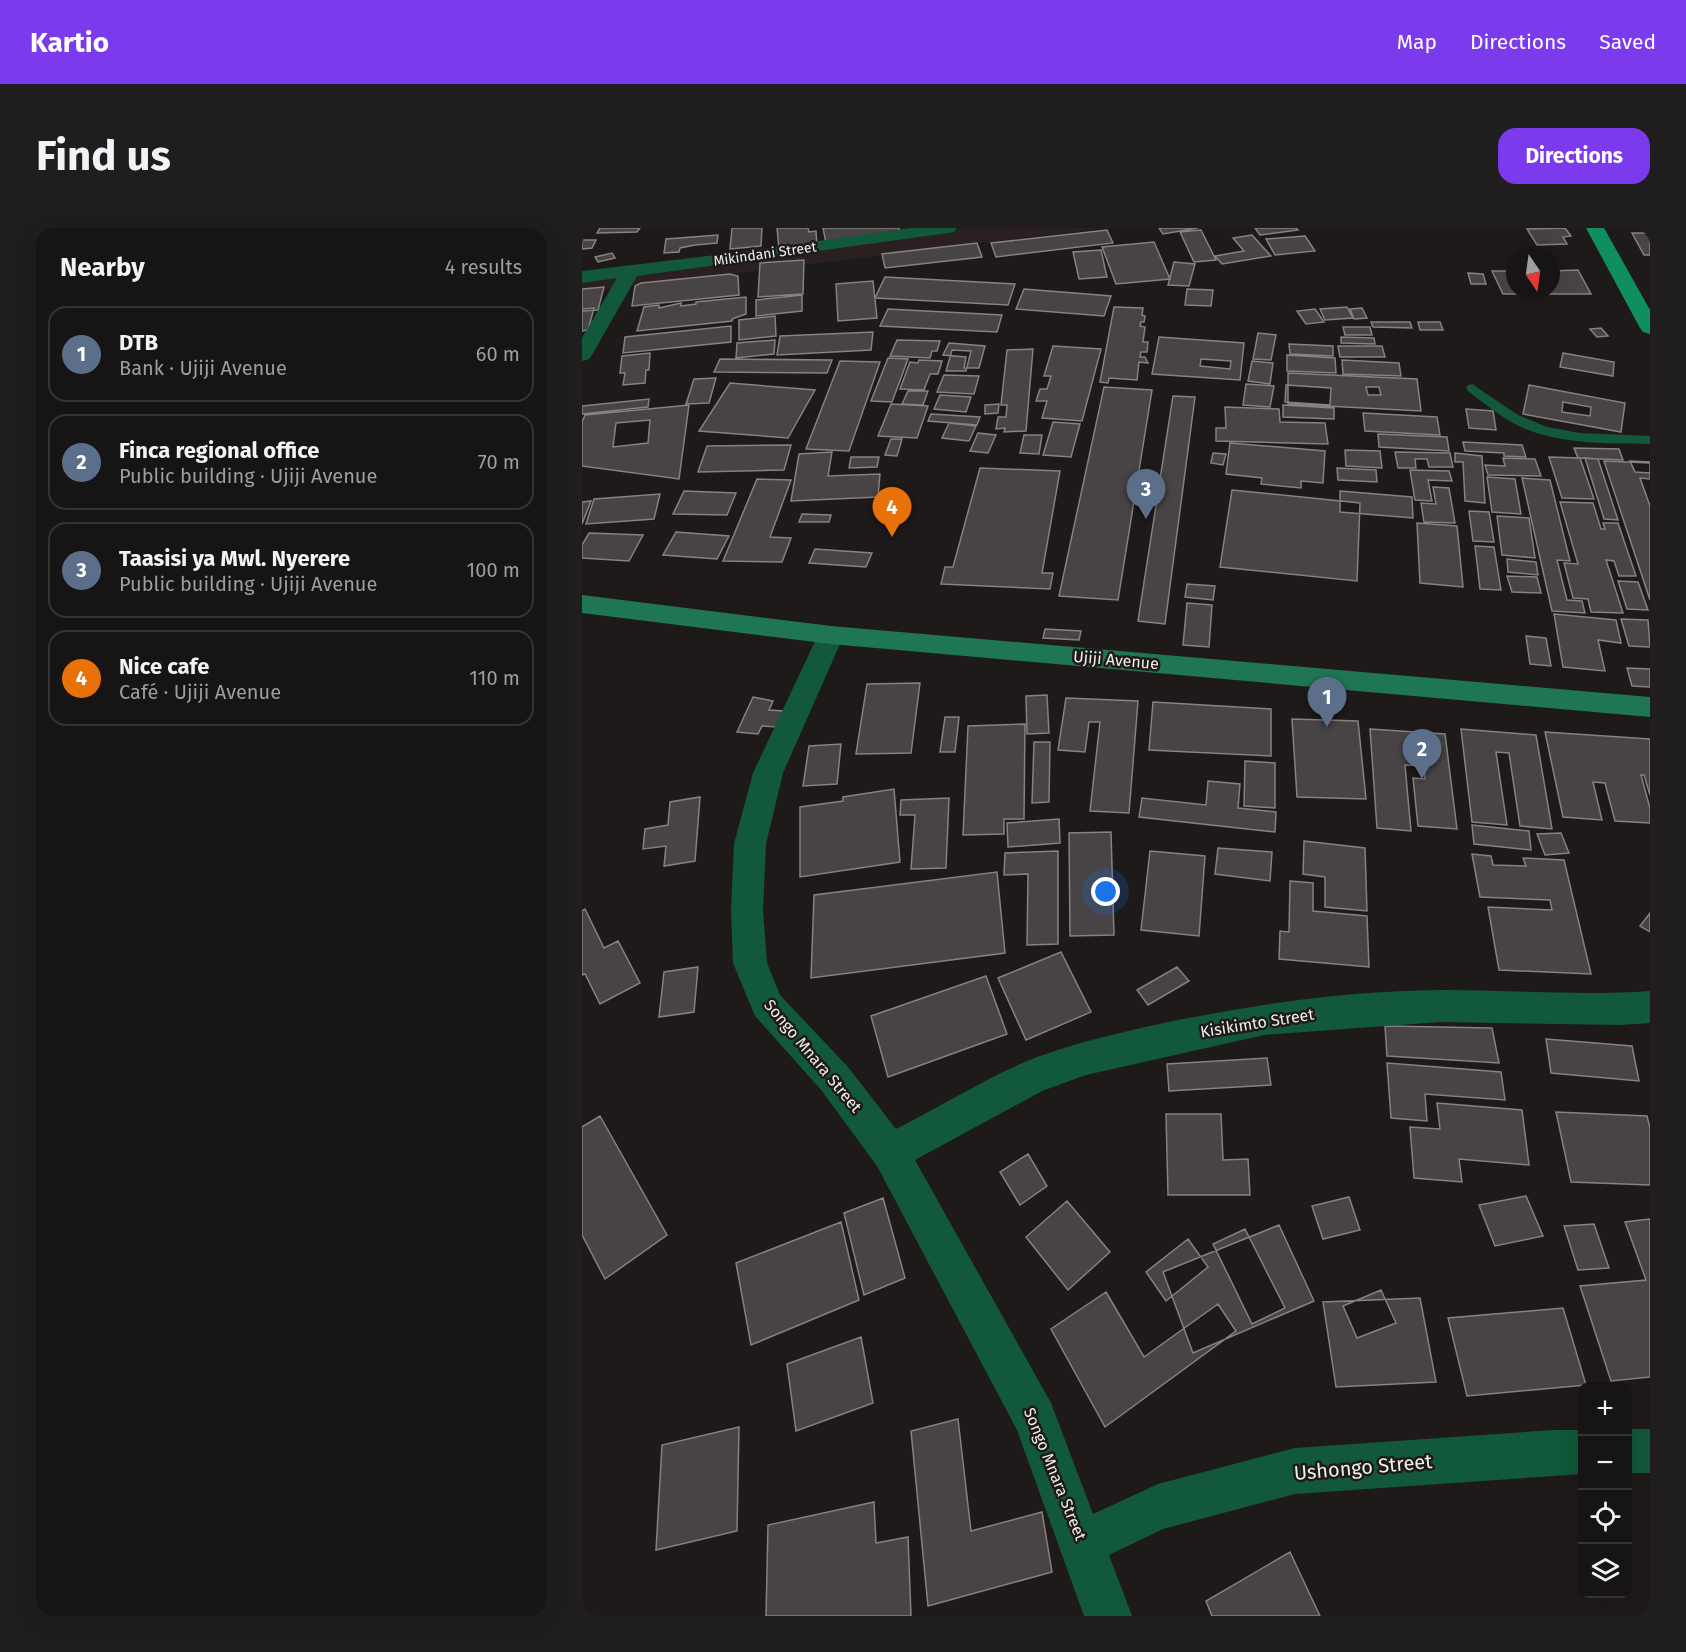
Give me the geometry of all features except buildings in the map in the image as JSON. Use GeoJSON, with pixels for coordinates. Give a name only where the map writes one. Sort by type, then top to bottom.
{"type":"FeatureCollection","features":[{"type":"Feature","properties":{"kind":"main road"},"geometry":{"type":"LineString","coordinates":[[1595,228],[1650,328]]}},
{"type":"Feature","properties":{"kind":"main road","name":"Ujiji Avenue"},"geometry":{"type":"LineString","coordinates":[[582,604],[831,635],[1650,707]]}},
{"type":"Feature","properties":{"kind":"street","name":"Mikindani Street"},"geometry":{"type":"LineString","coordinates":[[582,277],[948,228]]}},
{"type":"Feature","properties":{"kind":"street"},"geometry":{"type":"LineString","coordinates":[[582,355],[630,272]]}},
{"type":"Feature","properties":{"kind":"street","name":"Songo Mnara Street"},"geometry":{"type":"LineString","coordinates":[[831,635],[768,773],[750,844],[747,910],[750,963],[767,1005],[835,1078],[890,1153],[1035,1419],[1083,1543],[1108,1616]]}},
{"type":"Feature","properties":{"kind":"street","name":"Kisikimto Street"},"geometry":{"type":"LineString","coordinates":[[890,1153],[1032,1077],[1086,1058],[1215,1028],[1264,1019],[1324,1013],[1440,1006],[1620,1009],[1650,1007]]}},
{"type":"Feature","properties":{"kind":"street"},"geometry":{"type":"LineString","coordinates":[[1632,1451],[1650,1451]]}},
{"type":"Feature","properties":{"kind":"street","name":"Ushongo Street"},"geometry":{"type":"LineString","coordinates":[[1083,1543],[1158,1507],[1295,1471],[1578,1452]]}},
{"type":"Feature","properties":{"kind":"lane"},"geometry":{"type":"LineString","coordinates":[[1472,388],[1514,419],[1536,428],[1567,435],[1650,440]]}},
{"type":"Feature","properties":{"kind":"shaded area"},"geometry":{"type":"Polygon","coordinates":[[[967,228],[1104,228],[582,292],[582,274],[967,228]]]}},
{"type":"Feature","properties":{"kind":"place","name":"Taasisi ya Mwl. Nyerere"},"geometry":{"type":"Point","coordinates":[1146,519]}},
{"type":"Feature","properties":{"kind":"place","name":"Nice cafe"},"geometry":{"type":"Point","coordinates":[892,537]}},
{"type":"Feature","properties":{"kind":"place","name":"DTB"},"geometry":{"type":"Point","coordinates":[1327,727]}},
{"type":"Feature","properties":{"kind":"place","name":"Finca regional office"},"geometry":{"type":"Point","coordinates":[1422,779]}}]}
